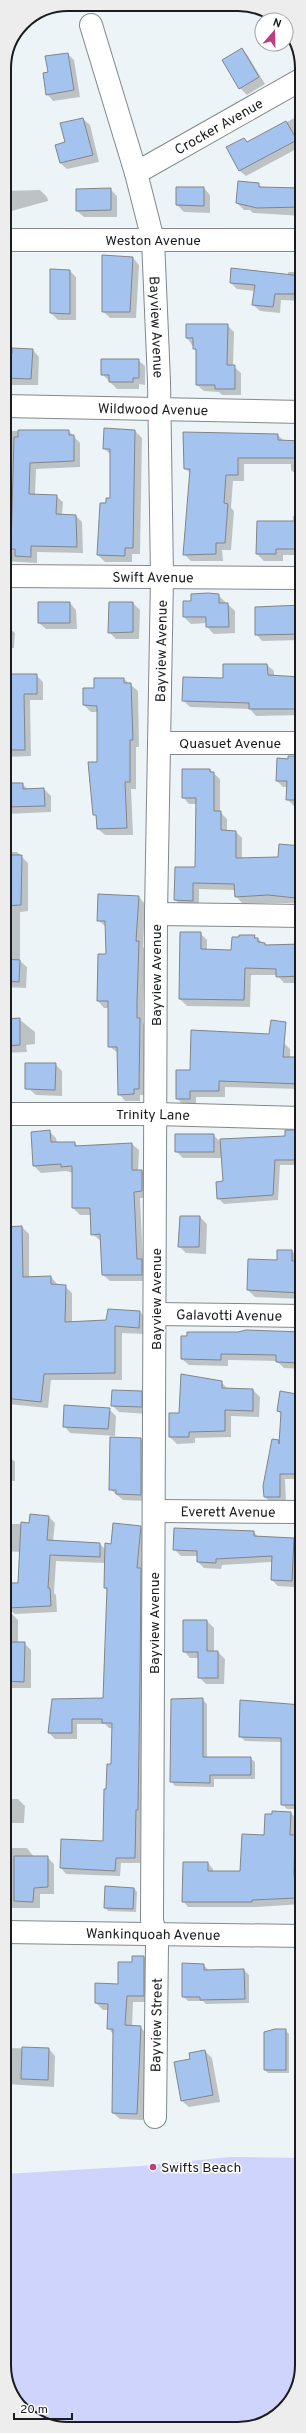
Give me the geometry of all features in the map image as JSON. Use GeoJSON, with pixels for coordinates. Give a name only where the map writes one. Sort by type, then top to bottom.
{"type":"FeatureCollection","features":[{"type":"Feature","properties":{"kind":"street","name":"Bayview Avenue"},"geometry":{"type":"LineString","coordinates":[[92,25],[136,173],[153,240],[159,410],[162,577],[156,914],[156,1314],[152,1920],[155,1933]]}},
{"type":"Feature","properties":{"kind":"street","name":"Crocker Avenue"},"geometry":{"type":"LineString","coordinates":[[136,173],[295,83]]}},
{"type":"Feature","properties":{"kind":"street","name":"Weston Avenue"},"geometry":{"type":"LineString","coordinates":[[11,240],[295,240]]}},
{"type":"Feature","properties":{"kind":"street","name":"Wildwood Avenue"},"geometry":{"type":"LineString","coordinates":[[11,406],[295,412]]}},
{"type":"Feature","properties":{"kind":"street","name":"Swift Avenue"},"geometry":{"type":"LineString","coordinates":[[11,576],[295,578]]}},
{"type":"Feature","properties":{"kind":"street","name":"Quasuet Avenue"},"geometry":{"type":"LineString","coordinates":[[159,742],[295,743]]}},
{"type":"Feature","properties":{"kind":"street"},"geometry":{"type":"LineString","coordinates":[[156,914],[295,916]]}},
{"type":"Feature","properties":{"kind":"street","name":"Trinity Lane"},"geometry":{"type":"LineString","coordinates":[[11,1114],[156,1114],[295,1118]]}},
{"type":"Feature","properties":{"kind":"street","name":"Galavotti Avenue"},"geometry":{"type":"LineString","coordinates":[[156,1314],[295,1316]]}},
{"type":"Feature","properties":{"kind":"street","name":"Everett Avenue"},"geometry":{"type":"LineString","coordinates":[[155,1511],[295,1512]]}},
{"type":"Feature","properties":{"kind":"street","name":"Wankinquoah Avenue"},"geometry":{"type":"LineString","coordinates":[[11,1932],[295,1936]]}},
{"type":"Feature","properties":{"kind":"street","name":"Bayview Street"},"geometry":{"type":"LineString","coordinates":[[155,1933],[157,1944],[155,2117]]}},
{"type":"Feature","properties":{"kind":"water"},"geometry":{"type":"Polygon","coordinates":[[[230,2157],[295,2158],[294,2376],[291,2387],[281,2403],[263,2416],[242,2422],[57,2421],[33,2410],[25,2403],[15,2387],[11,2369],[11,2174],[141,2166],[230,2157]]]}},
{"type":"Feature","properties":{"kind":"building"},"geometry":{"type":"Polygon","coordinates":[[[242,48],[259,77],[239,89],[222,60],[242,48]]]}},
{"type":"Feature","properties":{"kind":"building"},"geometry":{"type":"Polygon","coordinates":[[[68,53],[74,90],[46,95],[43,73],[48,72],[45,56],[68,53]]]}},
{"type":"Feature","properties":{"kind":"building"},"geometry":{"type":"Polygon","coordinates":[[[83,118],[93,155],[60,163],[55,145],[65,142],[60,123],[83,118]]]}},
{"type":"Feature","properties":{"kind":"building"},"geometry":{"type":"Polygon","coordinates":[[[286,121],[295,137],[295,141],[239,171],[226,147],[244,138],[247,142],[286,121]]]}},
{"type":"Feature","properties":{"kind":"building"},"geometry":{"type":"Polygon","coordinates":[[[238,181],[259,183],[259,187],[295,188],[295,207],[257,208],[236,203],[238,181]]]}},
{"type":"Feature","properties":{"kind":"building"},"geometry":{"type":"Polygon","coordinates":[[[176,187],[204,187],[204,206],[176,205],[176,187]]]}},
{"type":"Feature","properties":{"kind":"building"},"geometry":{"type":"Polygon","coordinates":[[[111,188],[111,210],[76,211],[76,189],[111,188]]]}},
{"type":"Feature","properties":{"kind":"building"},"geometry":{"type":"Polygon","coordinates":[[[102,255],[133,257],[130,312],[102,312],[102,255]]]}},
{"type":"Feature","properties":{"kind":"building"},"geometry":{"type":"Polygon","coordinates":[[[231,268],[295,275],[295,294],[275,294],[273,307],[252,305],[255,285],[230,283],[231,268]]]}},
{"type":"Feature","properties":{"kind":"building"},"geometry":{"type":"Polygon","coordinates":[[[50,269],[70,270],[70,314],[50,313],[50,269]]]}},
{"type":"Feature","properties":{"kind":"building"},"geometry":{"type":"Polygon","coordinates":[[[186,324],[228,324],[227,365],[235,365],[235,389],[215,389],[215,385],[196,385],[196,349],[193,349],[193,338],[186,338],[186,324]]]}},
{"type":"Feature","properties":{"kind":"building"},"geometry":{"type":"Polygon","coordinates":[[[12,348],[33,349],[31,379],[11,378],[12,348]]]}},
{"type":"Feature","properties":{"kind":"building"},"geometry":{"type":"Polygon","coordinates":[[[101,359],[139,359],[139,378],[133,378],[133,382],[109,382],[109,375],[101,375],[101,359]]]}},
{"type":"Feature","properties":{"kind":"building"},"geometry":{"type":"Polygon","coordinates":[[[104,428],[135,430],[133,548],[125,548],[125,556],[97,555],[100,503],[106,503],[106,498],[110,498],[110,449],[103,449],[104,428]]]}},
{"type":"Feature","properties":{"kind":"building"},"geometry":{"type":"Polygon","coordinates":[[[18,430],[69,430],[69,435],[74,435],[74,461],[30,463],[29,494],[57,495],[56,514],[76,515],[77,547],[31,546],[31,557],[15,556],[15,549],[11,549],[14,437],[18,437],[18,430]]]}},
{"type":"Feature","properties":{"kind":"building"},"geometry":{"type":"Polygon","coordinates":[[[183,432],[278,434],[278,440],[295,441],[295,458],[238,458],[238,475],[226,475],[224,503],[228,504],[225,543],[216,543],[216,554],[183,555],[190,469],[184,469],[183,432]]]}},
{"type":"Feature","properties":{"kind":"building"},"geometry":{"type":"Polygon","coordinates":[[[257,521],[295,521],[295,549],[276,549],[276,554],[256,554],[257,521]]]}},
{"type":"Feature","properties":{"kind":"building"},"geometry":{"type":"Polygon","coordinates":[[[191,594],[219,594],[219,603],[228,603],[229,627],[206,627],[206,617],[183,617],[183,601],[191,601],[191,594]]]}},
{"type":"Feature","properties":{"kind":"building"},"geometry":{"type":"Polygon","coordinates":[[[38,602],[70,602],[70,623],[38,623],[38,602]]]}},
{"type":"Feature","properties":{"kind":"building"},"geometry":{"type":"Polygon","coordinates":[[[109,602],[133,602],[133,632],[108,633],[109,602]]]}},
{"type":"Feature","properties":{"kind":"building"},"geometry":{"type":"Polygon","coordinates":[[[295,605],[295,634],[255,635],[255,607],[295,605]]]}},
{"type":"Feature","properties":{"kind":"building"},"geometry":{"type":"Polygon","coordinates":[[[223,664],[267,664],[268,675],[295,677],[295,709],[249,709],[249,703],[182,701],[183,677],[223,678],[223,664]]]}},
{"type":"Feature","properties":{"kind":"building"},"geometry":{"type":"Polygon","coordinates":[[[11,674],[37,674],[37,694],[24,694],[25,750],[11,750],[11,674]]]}},
{"type":"Feature","properties":{"kind":"building"},"geometry":{"type":"Polygon","coordinates":[[[94,678],[124,678],[124,683],[131,683],[133,740],[130,740],[130,782],[125,782],[127,828],[97,829],[96,815],[93,815],[88,762],[97,762],[97,706],[83,705],[83,688],[94,688],[94,678]]]}},
{"type":"Feature","properties":{"kind":"building"},"geometry":{"type":"Polygon","coordinates":[[[288,756],[295,756],[295,800],[286,800],[287,781],[276,781],[277,758],[288,759],[288,756]]]}},
{"type":"Feature","properties":{"kind":"building"},"geometry":{"type":"Polygon","coordinates":[[[182,769],[210,769],[210,772],[214,772],[214,811],[221,811],[221,830],[236,831],[236,858],[278,857],[279,844],[295,845],[295,898],[268,895],[235,897],[234,884],[193,883],[193,901],[174,900],[175,867],[195,867],[196,798],[182,798],[182,769]]]}},
{"type":"Feature","properties":{"kind":"building"},"geometry":{"type":"Polygon","coordinates":[[[11,783],[23,783],[23,789],[44,788],[45,806],[11,807],[11,783]]]}},
{"type":"Feature","properties":{"kind":"building"},"geometry":{"type":"Polygon","coordinates":[[[11,855],[22,855],[21,905],[11,906],[11,855]]]}},
{"type":"Feature","properties":{"kind":"building"},"geometry":{"type":"Polygon","coordinates":[[[98,894],[139,896],[136,941],[139,941],[137,1018],[140,1018],[139,1089],[134,1089],[134,1094],[118,1095],[117,1047],[108,1047],[108,1001],[97,1001],[98,954],[106,954],[105,921],[97,921],[98,894]]]}},
{"type":"Feature","properties":{"kind":"building"},"geometry":{"type":"Polygon","coordinates":[[[180,932],[201,932],[201,949],[231,950],[232,937],[239,937],[239,935],[255,935],[254,938],[258,938],[258,942],[265,943],[265,945],[295,944],[295,976],[276,977],[276,969],[245,968],[244,1000],[179,999],[180,932]]]}},
{"type":"Feature","properties":{"kind":"building"},"geometry":{"type":"Polygon","coordinates":[[[11,959],[20,960],[19,982],[11,981],[11,959]]]}},
{"type":"Feature","properties":{"kind":"building"},"geometry":{"type":"Polygon","coordinates":[[[20,1018],[20,1045],[11,1046],[11,1019],[20,1018]]]}},
{"type":"Feature","properties":{"kind":"building"},"geometry":{"type":"Polygon","coordinates":[[[271,1020],[286,1022],[283,1057],[295,1057],[295,1084],[219,1081],[219,1091],[190,1091],[190,1099],[176,1099],[176,1070],[190,1070],[191,1030],[269,1034],[271,1020]]]}},
{"type":"Feature","properties":{"kind":"building"},"geometry":{"type":"Polygon","coordinates":[[[25,1063],[56,1063],[55,1090],[25,1089],[25,1063]]]}},
{"type":"Feature","properties":{"kind":"building"},"geometry":{"type":"Polygon","coordinates":[[[50,1130],[51,1142],[75,1142],[75,1146],[132,1143],[132,1170],[142,1170],[142,1191],[134,1192],[137,1259],[142,1259],[142,1275],[102,1275],[100,1234],[91,1235],[90,1208],[72,1208],[72,1166],[61,1167],[61,1164],[33,1166],[31,1132],[50,1130]]]}},
{"type":"Feature","properties":{"kind":"building"},"geometry":{"type":"Polygon","coordinates":[[[285,1130],[295,1130],[295,1160],[275,1160],[273,1195],[217,1199],[216,1182],[223,1181],[220,1139],[285,1136],[285,1130]]]}},
{"type":"Feature","properties":{"kind":"building"},"geometry":{"type":"Polygon","coordinates":[[[175,1134],[214,1134],[214,1152],[175,1152],[175,1134]]]}},
{"type":"Feature","properties":{"kind":"building"},"geometry":{"type":"Polygon","coordinates":[[[180,1216],[200,1216],[199,1247],[178,1247],[180,1216]]]}},
{"type":"Feature","properties":{"kind":"building"},"geometry":{"type":"Polygon","coordinates":[[[22,1226],[23,1277],[51,1276],[51,1284],[66,1285],[65,1322],[106,1320],[108,1309],[140,1311],[139,1328],[115,1326],[115,1373],[44,1374],[41,1402],[11,1399],[11,1227],[22,1226]]]}},
{"type":"Feature","properties":{"kind":"building"},"geometry":{"type":"Polygon","coordinates":[[[277,1250],[292,1250],[292,1261],[295,1261],[295,1293],[247,1290],[248,1259],[277,1260],[277,1250]]]}},
{"type":"Feature","properties":{"kind":"building"},"geometry":{"type":"Polygon","coordinates":[[[246,1330],[295,1332],[295,1363],[276,1362],[276,1355],[221,1354],[221,1360],[181,1359],[181,1336],[187,1336],[187,1332],[238,1332],[246,1330]]]}},
{"type":"Feature","properties":{"kind":"building"},"geometry":{"type":"Polygon","coordinates":[[[181,1374],[222,1381],[222,1388],[253,1389],[253,1411],[225,1410],[225,1431],[189,1432],[189,1437],[169,1437],[169,1413],[179,1413],[181,1374]]]}},
{"type":"Feature","properties":{"kind":"building"},"geometry":{"type":"Polygon","coordinates":[[[112,1390],[142,1391],[142,1407],[111,1406],[112,1390]]]}},
{"type":"Feature","properties":{"kind":"building"},"geometry":{"type":"Polygon","coordinates":[[[280,1391],[295,1394],[295,1474],[280,1474],[280,1497],[264,1497],[263,1486],[272,1439],[279,1440],[279,1444],[281,1412],[277,1411],[280,1391]]]}},
{"type":"Feature","properties":{"kind":"building"},"geometry":{"type":"Polygon","coordinates":[[[64,1405],[110,1408],[108,1429],[63,1427],[64,1405]]]}},
{"type":"Feature","properties":{"kind":"building"},"geometry":{"type":"Polygon","coordinates":[[[110,1437],[141,1438],[141,1495],[116,1494],[116,1490],[109,1490],[110,1437]]]}},
{"type":"Feature","properties":{"kind":"building"},"geometry":{"type":"Polygon","coordinates":[[[30,1514],[49,1516],[47,1540],[100,1543],[100,1557],[50,1555],[48,1588],[50,1588],[51,1606],[11,1608],[11,1583],[18,1583],[21,1522],[29,1523],[30,1514]]]}},
{"type":"Feature","properties":{"kind":"building"},"geometry":{"type":"Polygon","coordinates":[[[113,1523],[141,1526],[137,1568],[141,1568],[138,1810],[136,1810],[135,1858],[116,1858],[115,1871],[60,1868],[61,1839],[103,1841],[104,1789],[106,1789],[107,1764],[111,1764],[112,1723],[102,1723],[102,1719],[72,1719],[72,1733],[48,1733],[52,1699],[103,1698],[107,1588],[104,1588],[105,1543],[111,1544],[113,1523]]]}},
{"type":"Feature","properties":{"kind":"building"},"geometry":{"type":"Polygon","coordinates":[[[174,1528],[254,1531],[254,1536],[294,1538],[292,1581],[271,1580],[272,1556],[216,1559],[216,1563],[197,1562],[197,1551],[173,1550],[174,1528]]]}},
{"type":"Feature","properties":{"kind":"building"},"geometry":{"type":"Polygon","coordinates":[[[183,1620],[207,1620],[207,1651],[218,1651],[218,1678],[198,1678],[198,1652],[183,1652],[183,1620]]]}},
{"type":"Feature","properties":{"kind":"building"},"geometry":{"type":"Polygon","coordinates":[[[11,1642],[25,1642],[24,1682],[11,1681],[11,1642]]]}},
{"type":"Feature","properties":{"kind":"building"},"geometry":{"type":"Polygon","coordinates":[[[203,1698],[203,1757],[251,1757],[251,1775],[210,1775],[210,1783],[170,1782],[171,1699],[203,1698]]]}},
{"type":"Feature","properties":{"kind":"building"},"geometry":{"type":"Polygon","coordinates":[[[240,1700],[295,1704],[295,1805],[281,1805],[281,1738],[239,1737],[240,1700]]]}},
{"type":"Feature","properties":{"kind":"building"},"geometry":{"type":"Polygon","coordinates":[[[272,1811],[291,1812],[290,1835],[295,1835],[295,1898],[252,1900],[252,1902],[182,1902],[183,1862],[208,1862],[208,1871],[240,1871],[242,1834],[264,1835],[265,1814],[272,1814],[272,1811]]]}},
{"type":"Feature","properties":{"kind":"building"},"geometry":{"type":"Polygon","coordinates":[[[14,1856],[48,1856],[48,1887],[34,1888],[33,1902],[14,1901],[14,1856]]]}},
{"type":"Feature","properties":{"kind":"building"},"geometry":{"type":"Polygon","coordinates":[[[105,1886],[134,1888],[133,1909],[104,1908],[105,1886]]]}},
{"type":"Feature","properties":{"kind":"building"},"geometry":{"type":"Polygon","coordinates":[[[132,1956],[144,1956],[144,1996],[127,1996],[125,2025],[141,2026],[137,2114],[112,2113],[113,2029],[107,2029],[108,2004],[95,2003],[95,1983],[118,1984],[118,1962],[132,1962],[132,1956]]]}},
{"type":"Feature","properties":{"kind":"building"},"geometry":{"type":"Polygon","coordinates":[[[182,1963],[204,1964],[204,1970],[244,1969],[245,1999],[200,2000],[200,1997],[182,1997],[182,1963]]]}},
{"type":"Feature","properties":{"kind":"building"},"geometry":{"type":"Polygon","coordinates":[[[275,2029],[286,2029],[286,2070],[264,2070],[264,2032],[275,2029]]]}},
{"type":"Feature","properties":{"kind":"building"},"geometry":{"type":"Polygon","coordinates":[[[22,2047],[49,2048],[48,2080],[21,2079],[22,2047]]]}},
{"type":"Feature","properties":{"kind":"building"},"geometry":{"type":"Polygon","coordinates":[[[205,2050],[213,2095],[181,2101],[174,2062],[190,2059],[189,2053],[205,2050]]]}},
{"type":"Feature","properties":{"kind":"place","name":"Swifts Beach"},"geometry":{"type":"Point","coordinates":[153,2167]}}]}
